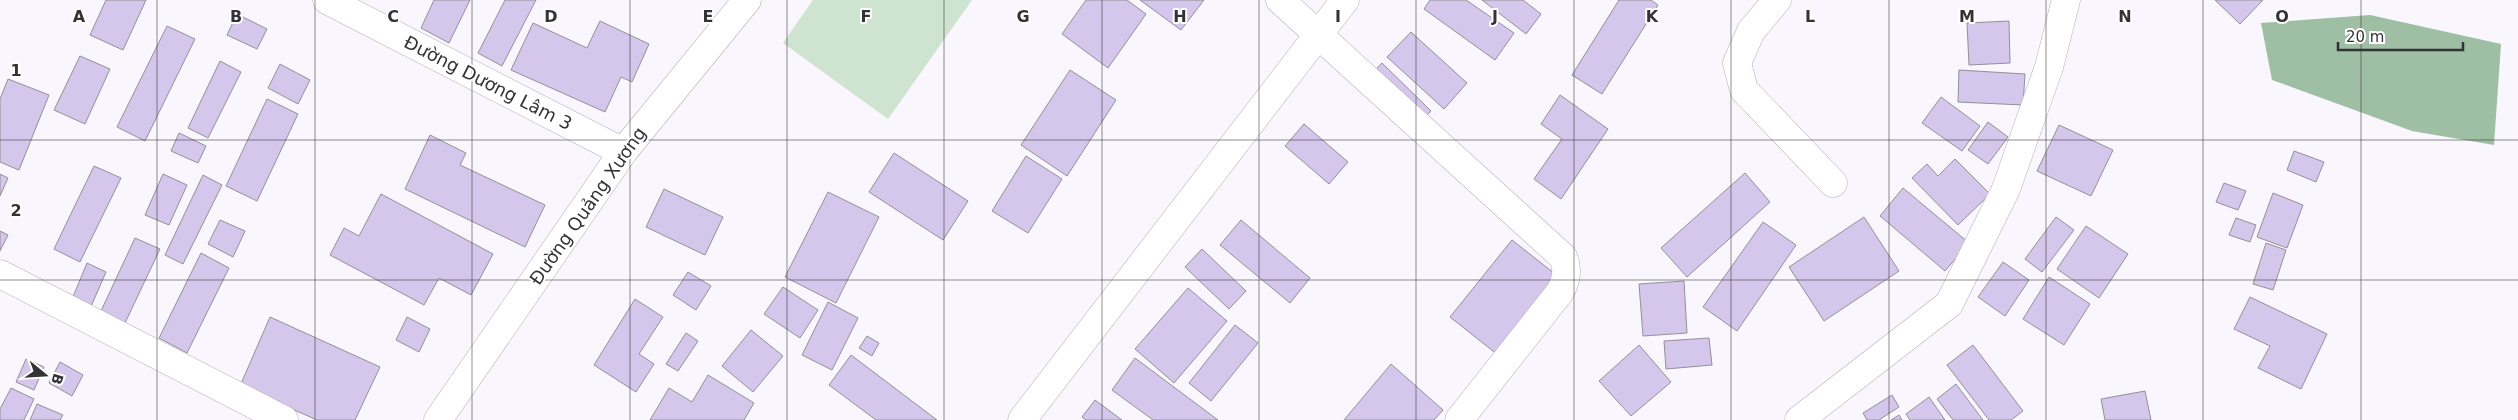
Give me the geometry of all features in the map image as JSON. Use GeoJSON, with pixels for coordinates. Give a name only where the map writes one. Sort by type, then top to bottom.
{"type":"FeatureCollection","features":[{"type":"Feature","properties":{"kind":"street","name":"Đường Dương Lâm 3"},"geometry":{"type":"LineString","coordinates":[[327,0],[623,152]]}},
{"type":"Feature","properties":{"kind":"street","name":"Đường Quảng Xương"},"geometry":{"type":"LineString","coordinates":[[438,420],[623,152],[747,0]]}},
{"type":"Feature","properties":{"kind":"street"},"geometry":{"type":"LineString","coordinates":[[1280,0],[1563,257],[1566,264],[1565,283],[1560,292],[1459,420]]}},
{"type":"Feature","properties":{"kind":"street"},"geometry":{"type":"LineString","coordinates":[[1022,420],[1345,0]]}},
{"type":"Feature","properties":{"kind":"street"},"geometry":{"type":"LineString","coordinates":[[1776,0],[1750,31],[1737,62],[1744,90],[1833,183]]}},
{"type":"Feature","properties":{"kind":"street"},"geometry":{"type":"LineString","coordinates":[[1799,420],[1949,304],[2006,189],[2049,68],[2066,0]]}},
{"type":"Feature","properties":{"kind":"street"},"geometry":{"type":"LineString","coordinates":[[0,274],[284,420]]}},
{"type":"Feature","properties":{"kind":"green space"},"geometry":{"type":"Polygon","coordinates":[[[813,0],[972,0],[888,119],[783,43],[813,0]]]}},
{"type":"Feature","properties":{"kind":"green space"},"geometry":{"type":"Polygon","coordinates":[[[2370,15],[2501,44],[2494,145],[2412,131],[2272,80],[2261,23],[2370,15]]]}},
{"type":"Feature","properties":{"kind":"building"},"geometry":{"type":"Polygon","coordinates":[[[106,0],[146,0],[123,50],[90,35],[106,0]]]}},
{"type":"Feature","properties":{"kind":"building"},"geometry":{"type":"Polygon","coordinates":[[[434,0],[470,0],[449,43],[421,28],[434,0]]]}},
{"type":"Feature","properties":{"kind":"building"},"geometry":{"type":"Polygon","coordinates":[[[505,0],[536,0],[502,66],[478,53],[505,0]]]}},
{"type":"Feature","properties":{"kind":"building"},"geometry":{"type":"Polygon","coordinates":[[[1086,0],[1127,0],[1146,14],[1108,68],[1062,34],[1086,0]]]}},
{"type":"Feature","properties":{"kind":"building"},"geometry":{"type":"Polygon","coordinates":[[[1140,0],[1204,0],[1181,30],[1140,0]]]}},
{"type":"Feature","properties":{"kind":"building"},"geometry":{"type":"Polygon","coordinates":[[[1430,0],[1466,0],[1514,33],[1495,60],[1424,9],[1430,0]]]}},
{"type":"Feature","properties":{"kind":"building"},"geometry":{"type":"Polygon","coordinates":[[[1482,0],[1523,0],[1541,14],[1526,34],[1482,0]]]}},
{"type":"Feature","properties":{"kind":"building"},"geometry":{"type":"Polygon","coordinates":[[[1619,0],[1651,0],[1658,5],[1602,94],[1572,75],[1619,0]]]}},
{"type":"Feature","properties":{"kind":"building"},"geometry":{"type":"Polygon","coordinates":[[[2215,0],[2263,0],[2240,24],[2215,0]]]}},
{"type":"Feature","properties":{"kind":"building"},"geometry":{"type":"Polygon","coordinates":[[[237,14],[267,29],[257,49],[227,35],[237,14]]]}},
{"type":"Feature","properties":{"kind":"building"},"geometry":{"type":"Polygon","coordinates":[[[600,21],[649,44],[632,82],[621,77],[605,112],[511,70],[533,23],[587,48],[600,21]]]}},
{"type":"Feature","properties":{"kind":"building"},"geometry":{"type":"Polygon","coordinates":[[[2009,21],[2010,63],[1969,65],[1967,23],[2009,21]]]}},
{"type":"Feature","properties":{"kind":"building"},"geometry":{"type":"Polygon","coordinates":[[[167,26],[195,39],[145,141],[117,127],[167,26]]]}},
{"type":"Feature","properties":{"kind":"building"},"geometry":{"type":"Polygon","coordinates":[[[1411,32],[1467,83],[1444,109],[1387,57],[1411,32]]]}},
{"type":"Feature","properties":{"kind":"building"},"geometry":{"type":"Polygon","coordinates":[[[80,56],[110,69],[85,124],[54,110],[80,56]]]}},
{"type":"Feature","properties":{"kind":"building"},"geometry":{"type":"Polygon","coordinates":[[[220,61],[241,72],[208,138],[188,128],[220,61]]]}},
{"type":"Feature","properties":{"kind":"building"},"geometry":{"type":"Polygon","coordinates":[[[1382,63],[1431,111],[1418,124],[1369,76],[1382,63]]]}},
{"type":"Feature","properties":{"kind":"building"},"geometry":{"type":"Polygon","coordinates":[[[280,64],[310,80],[298,104],[268,88],[280,64]]]}},
{"type":"Feature","properties":{"kind":"building"},"geometry":{"type":"Polygon","coordinates":[[[1070,70],[1116,100],[1067,176],[1021,145],[1070,70]]]}},
{"type":"Feature","properties":{"kind":"building"},"geometry":{"type":"Polygon","coordinates":[[[1959,70],[2025,74],[2023,105],[1958,102],[1959,70]]]}},
{"type":"Feature","properties":{"kind":"building"},"geometry":{"type":"Polygon","coordinates":[[[8,79],[49,95],[19,170],[0,162],[0,99],[8,79]]]}},
{"type":"Feature","properties":{"kind":"building"},"geometry":{"type":"Polygon","coordinates":[[[1560,95],[1608,129],[1561,199],[1534,179],[1562,139],[1541,124],[1560,95]]]}},
{"type":"Feature","properties":{"kind":"building"},"geometry":{"type":"Polygon","coordinates":[[[1941,97],[1980,126],[1962,151],[1922,123],[1941,97]]]}},
{"type":"Feature","properties":{"kind":"building"},"geometry":{"type":"Polygon","coordinates":[[[267,99],[298,114],[257,201],[226,186],[267,99]]]}},
{"type":"Feature","properties":{"kind":"building"},"geometry":{"type":"Polygon","coordinates":[[[1988,122],[2008,137],[1988,164],[1968,150],[1988,122]]]}},
{"type":"Feature","properties":{"kind":"building"},"geometry":{"type":"Polygon","coordinates":[[[1304,124],[1348,162],[1329,184],[1285,146],[1304,124]]]}},
{"type":"Feature","properties":{"kind":"building"},"geometry":{"type":"Polygon","coordinates":[[[2059,125],[2113,150],[2091,196],[2037,171],[2059,125]]]}},
{"type":"Feature","properties":{"kind":"building"},"geometry":{"type":"Polygon","coordinates":[[[179,133],[206,146],[198,163],[171,151],[179,133]]]}},
{"type":"Feature","properties":{"kind":"building"},"geometry":{"type":"Polygon","coordinates":[[[430,135],[466,153],[460,165],[545,205],[525,247],[405,189],[430,135]]]}},
{"type":"Feature","properties":{"kind":"building"},"geometry":{"type":"Polygon","coordinates":[[[2294,151],[2324,162],[2316,182],[2287,170],[2294,151]]]}},
{"type":"Feature","properties":{"kind":"building"},"geometry":{"type":"Polygon","coordinates":[[[894,153],[968,201],[943,240],[869,192],[894,153]]]}},
{"type":"Feature","properties":{"kind":"building"},"geometry":{"type":"Polygon","coordinates":[[[1026,156],[1062,179],[1028,233],[992,211],[1026,156]]]}},
{"type":"Feature","properties":{"kind":"building"},"geometry":{"type":"Polygon","coordinates":[[[1955,159],[1990,194],[1958,225],[1912,178],[1927,164],[1938,176],[1955,159]]]}},
{"type":"Feature","properties":{"kind":"building"},"geometry":{"type":"Polygon","coordinates":[[[94,166],[121,178],[80,262],[54,249],[94,166]]]}},
{"type":"Feature","properties":{"kind":"building"},"geometry":{"type":"Polygon","coordinates":[[[1745,173],[1770,202],[1687,277],[1661,248],[1745,173]]]}},
{"type":"Feature","properties":{"kind":"building"},"geometry":{"type":"Polygon","coordinates":[[[0,174],[8,178],[0,196],[0,174]]]}},
{"type":"Feature","properties":{"kind":"building"},"geometry":{"type":"Polygon","coordinates":[[[163,174],[187,185],[169,225],[145,215],[163,174]]]}},
{"type":"Feature","properties":{"kind":"building"},"geometry":{"type":"Polygon","coordinates":[[[203,175],[222,185],[183,264],[165,255],[203,175]]]}},
{"type":"Feature","properties":{"kind":"building"},"geometry":{"type":"Polygon","coordinates":[[[2224,183],[2246,191],[2238,210],[2216,202],[2224,183]]]}},
{"type":"Feature","properties":{"kind":"building"},"geometry":{"type":"Polygon","coordinates":[[[1903,188],[1969,243],[1945,271],[1880,216],[1903,188]]]}},
{"type":"Feature","properties":{"kind":"building"},"geometry":{"type":"Polygon","coordinates":[[[664,189],[723,217],[705,255],[646,227],[664,189]]]}},
{"type":"Feature","properties":{"kind":"building"},"geometry":{"type":"Polygon","coordinates":[[[828,192],[879,217],[836,303],[785,277],[828,192]]]}},
{"type":"Feature","properties":{"kind":"building"},"geometry":{"type":"Polygon","coordinates":[[[2273,193],[2303,205],[2287,248],[2257,237],[2273,193]]]}},
{"type":"Feature","properties":{"kind":"building"},"geometry":{"type":"Polygon","coordinates":[[[381,194],[493,254],[471,295],[439,278],[424,305],[330,255],[344,228],[359,236],[381,194]]]}},
{"type":"Feature","properties":{"kind":"building"},"geometry":{"type":"Polygon","coordinates":[[[1864,217],[1899,271],[1824,321],[1789,267],[1864,217]]]}},
{"type":"Feature","properties":{"kind":"building"},"geometry":{"type":"Polygon","coordinates":[[[2056,217],[2074,230],[2042,272],[2025,259],[2056,217]]]}},
{"type":"Feature","properties":{"kind":"building"},"geometry":{"type":"Polygon","coordinates":[[[2236,218],[2256,225],[2250,242],[2229,235],[2236,218]]]}},
{"type":"Feature","properties":{"kind":"building"},"geometry":{"type":"Polygon","coordinates":[[[220,220],[245,231],[233,257],[208,244],[220,220]]]}},
{"type":"Feature","properties":{"kind":"building"},"geometry":{"type":"Polygon","coordinates":[[[1241,220],[1310,278],[1290,303],[1220,245],[1241,220]]]}},
{"type":"Feature","properties":{"kind":"building"},"geometry":{"type":"Polygon","coordinates":[[[1763,222],[1796,245],[1737,331],[1703,307],[1763,222]]]}},
{"type":"Feature","properties":{"kind":"building"},"geometry":{"type":"Polygon","coordinates":[[[2086,226],[2128,254],[2099,298],[2057,269],[2086,226]]]}},
{"type":"Feature","properties":{"kind":"building"},"geometry":{"type":"Polygon","coordinates":[[[0,231],[8,235],[0,251],[0,231]]]}},
{"type":"Feature","properties":{"kind":"building"},"geometry":{"type":"Polygon","coordinates":[[[135,238],[160,249],[125,323],[101,311],[135,238]]]}},
{"type":"Feature","properties":{"kind":"building"},"geometry":{"type":"Polygon","coordinates":[[[1512,240],[1559,277],[1498,355],[1450,317],[1512,240]]]}},
{"type":"Feature","properties":{"kind":"building"},"geometry":{"type":"Polygon","coordinates":[[[2266,243],[2286,250],[2273,290],[2253,284],[2266,243]]]}},
{"type":"Feature","properties":{"kind":"building"},"geometry":{"type":"Polygon","coordinates":[[[1202,249],[1246,291],[1229,309],[1185,267],[1202,249]]]}},
{"type":"Feature","properties":{"kind":"building"},"geometry":{"type":"Polygon","coordinates":[[[201,253],[229,268],[187,353],[159,338],[201,253]]]}},
{"type":"Feature","properties":{"kind":"building"},"geometry":{"type":"Polygon","coordinates":[[[2003,262],[2029,280],[2005,316],[1978,297],[2003,262]]]}},
{"type":"Feature","properties":{"kind":"building"},"geometry":{"type":"Polygon","coordinates":[[[87,263],[106,272],[89,311],[70,304],[87,263]]]}},
{"type":"Feature","properties":{"kind":"building"},"geometry":{"type":"Polygon","coordinates":[[[688,272],[711,286],[696,310],[673,295],[688,272]]]}},
{"type":"Feature","properties":{"kind":"building"},"geometry":{"type":"Polygon","coordinates":[[[2049,277],[2090,304],[2064,345],[2023,319],[2049,277]]]}},
{"type":"Feature","properties":{"kind":"building"},"geometry":{"type":"Polygon","coordinates":[[[1684,281],[1687,333],[1643,336],[1639,284],[1684,281]]]}},
{"type":"Feature","properties":{"kind":"building"},"geometry":{"type":"Polygon","coordinates":[[[783,287],[818,310],[800,338],[764,314],[783,287]]]}},
{"type":"Feature","properties":{"kind":"building"},"geometry":{"type":"Polygon","coordinates":[[[1188,288],[1227,321],[1174,383],[1135,349],[1188,288]]]}},
{"type":"Feature","properties":{"kind":"building"},"geometry":{"type":"Polygon","coordinates":[[[2250,297],[2327,334],[2301,389],[2258,368],[2270,346],[2234,329],[2250,297]]]}},
{"type":"Feature","properties":{"kind":"building"},"geometry":{"type":"Polygon","coordinates":[[[635,299],[663,317],[639,354],[654,364],[636,392],[594,365],[635,299]]]}},
{"type":"Feature","properties":{"kind":"building"},"geometry":{"type":"Polygon","coordinates":[[[828,302],[858,318],[832,370],[802,355],[828,302]]]}},
{"type":"Feature","properties":{"kind":"building"},"geometry":{"type":"Polygon","coordinates":[[[270,317],[380,367],[355,420],[317,420],[240,386],[270,317]]]}},
{"type":"Feature","properties":{"kind":"building"},"geometry":{"type":"Polygon","coordinates":[[[407,317],[430,329],[419,352],[396,340],[407,317]]]}},
{"type":"Feature","properties":{"kind":"building"},"geometry":{"type":"Polygon","coordinates":[[[1235,325],[1258,343],[1211,401],[1189,383],[1235,325]]]}},
{"type":"Feature","properties":{"kind":"building"},"geometry":{"type":"Polygon","coordinates":[[[751,330],[783,356],[753,392],[722,366],[751,330]]]}},
{"type":"Feature","properties":{"kind":"building"},"geometry":{"type":"Polygon","coordinates":[[[686,333],[698,341],[678,371],[666,364],[686,333]]]}},
{"type":"Feature","properties":{"kind":"building"},"geometry":{"type":"Polygon","coordinates":[[[867,336],[879,343],[872,356],[859,348],[867,336]]]}},
{"type":"Feature","properties":{"kind":"building"},"geometry":{"type":"Polygon","coordinates":[[[1709,338],[1712,365],[1666,369],[1664,341],[1709,338]]]}},
{"type":"Feature","properties":{"kind":"building"},"geometry":{"type":"Polygon","coordinates":[[[1639,345],[1671,382],[1631,416],[1599,381],[1639,345]]]}},
{"type":"Feature","properties":{"kind":"building"},"geometry":{"type":"Polygon","coordinates":[[[1973,345],[2023,411],[2011,420],[1989,420],[1947,365],[1973,345]]]}},
{"type":"Feature","properties":{"kind":"building"},"geometry":{"type":"Polygon","coordinates":[[[851,355],[937,420],[876,420],[829,385],[851,355]]]}},
{"type":"Feature","properties":{"kind":"building"},"geometry":{"type":"Polygon","coordinates":[[[1135,358],[1218,420],[1153,420],[1112,390],[1135,358]]]}},
{"type":"Feature","properties":{"kind":"building"},"geometry":{"type":"Polygon","coordinates":[[[26,359],[44,367],[34,390],[16,382],[26,359]]]}},
{"type":"Feature","properties":{"kind":"building"},"geometry":{"type":"Polygon","coordinates":[[[60,362],[83,375],[72,396],[49,383],[60,362]]]}},
{"type":"Feature","properties":{"kind":"building"},"geometry":{"type":"Polygon","coordinates":[[[1391,364],[1443,410],[1434,420],[1344,420],[1391,364]]]}},
{"type":"Feature","properties":{"kind":"building"},"geometry":{"type":"Polygon","coordinates":[[[708,375],[754,403],[744,420],[650,420],[669,388],[692,402],[708,375]]]}},
{"type":"Feature","properties":{"kind":"building"},"geometry":{"type":"Polygon","coordinates":[[[1956,384],[1983,420],[1953,420],[1937,399],[1956,384]]]}},
{"type":"Feature","properties":{"kind":"building"},"geometry":{"type":"Polygon","coordinates":[[[11,388],[34,399],[24,420],[0,420],[0,409],[11,388]]]}},
{"type":"Feature","properties":{"kind":"building"},"geometry":{"type":"Polygon","coordinates":[[[2145,391],[2151,420],[2105,420],[2101,399],[2145,391]]]}},
{"type":"Feature","properties":{"kind":"building"},"geometry":{"type":"Polygon","coordinates":[[[1892,395],[1899,407],[1879,420],[1867,420],[1863,413],[1892,395]]]}},
{"type":"Feature","properties":{"kind":"building"},"geometry":{"type":"Polygon","coordinates":[[[1929,397],[1945,420],[1910,420],[1906,414],[1929,397]]]}},
{"type":"Feature","properties":{"kind":"building"},"geometry":{"type":"Polygon","coordinates":[[[1095,400],[1122,420],[1086,420],[1082,417],[1095,400]]]}},
{"type":"Feature","properties":{"kind":"building"},"geometry":{"type":"Polygon","coordinates":[[[37,404],[63,415],[60,420],[30,420],[37,404]]]}},
{"type":"Feature","properties":{"kind":"building"},"geometry":{"type":"Polygon","coordinates":[[[1899,415],[1902,420],[1891,420],[1899,415]]]}}]}
